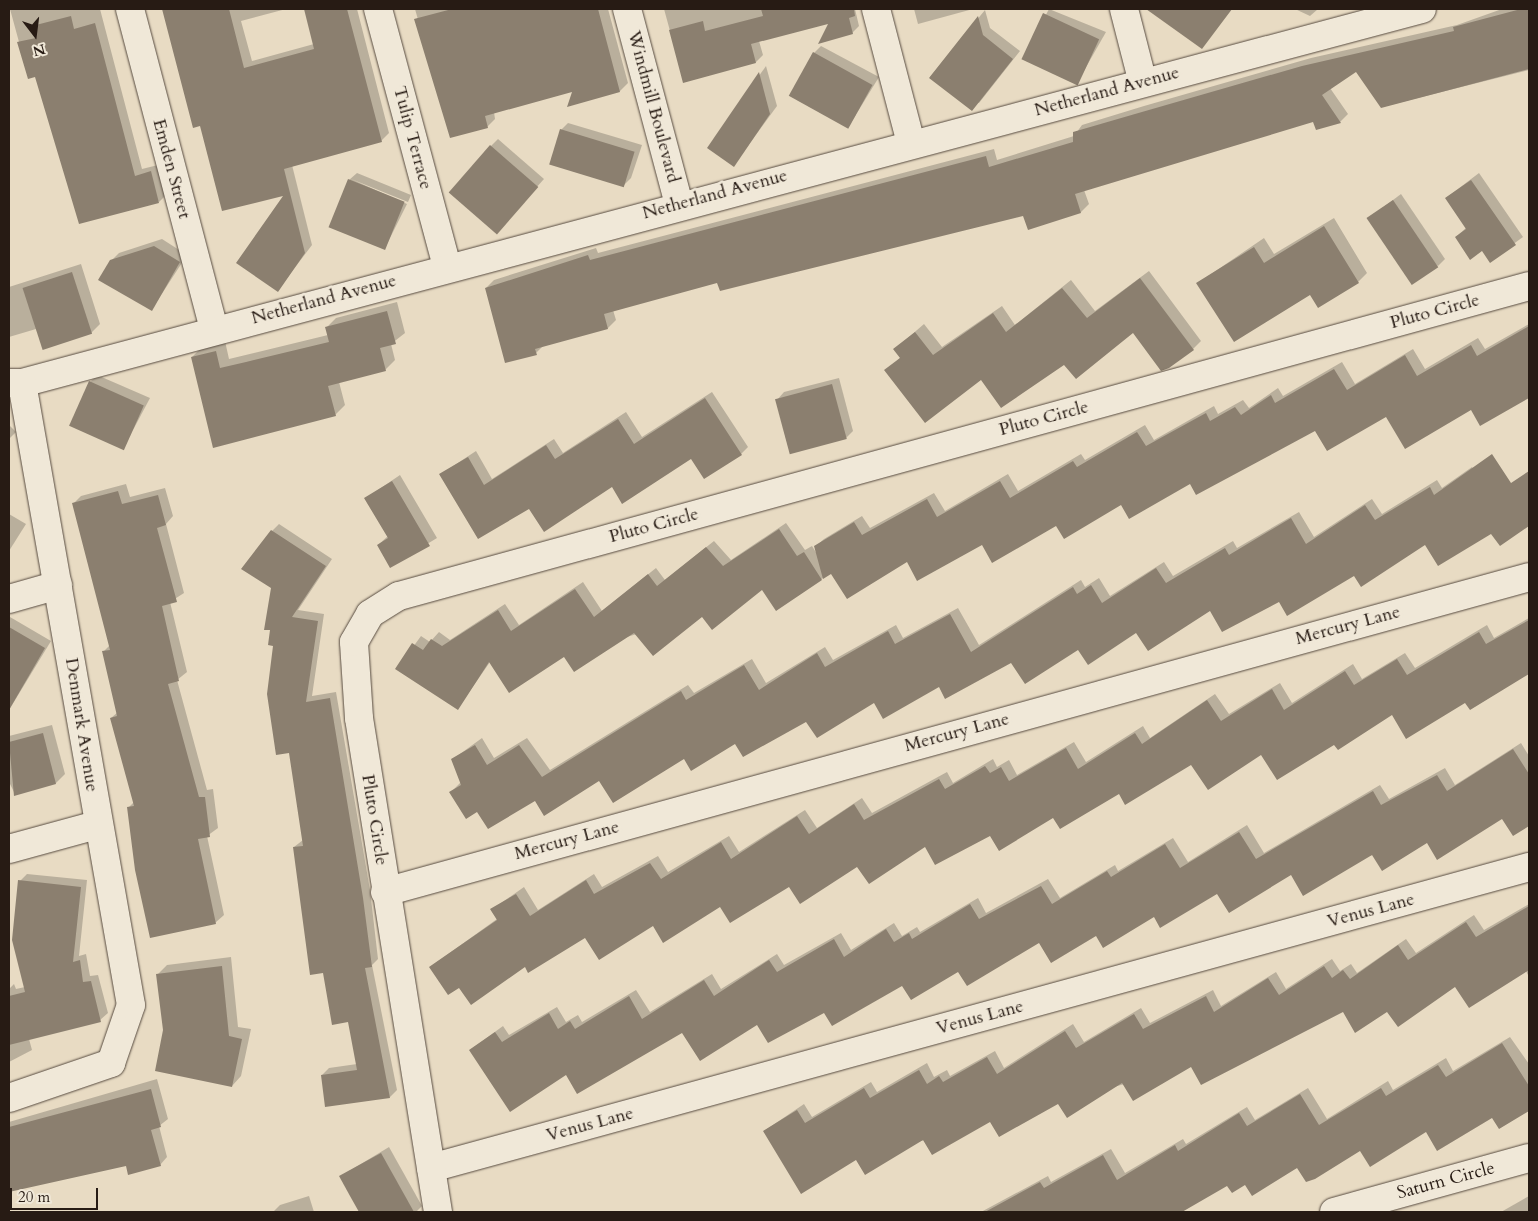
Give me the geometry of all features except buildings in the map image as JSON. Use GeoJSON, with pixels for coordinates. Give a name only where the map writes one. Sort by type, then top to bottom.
{"type":"FeatureCollection","features":[{"type":"Feature","properties":{"kind":"street","name":"Emden Street"},"geometry":{"type":"LineString","coordinates":[[130,9],[214,329]]}},
{"type":"Feature","properties":{"kind":"street","name":"Tulip Terrace"},"geometry":{"type":"LineString","coordinates":[[378,9],[447,267]]}},
{"type":"Feature","properties":{"kind":"street","name":"Windmill Boulevard"},"geometry":{"type":"LineString","coordinates":[[627,9],[679,205]]}},
{"type":"Feature","properties":{"kind":"street"},"geometry":{"type":"LineString","coordinates":[[876,9],[911,143]]}},
{"type":"Feature","properties":{"kind":"street"},"geometry":{"type":"LineString","coordinates":[[1124,9],[1143,83]]}},
{"type":"Feature","properties":{"kind":"street","name":"Netherland Avenue"},"geometry":{"type":"LineString","coordinates":[[15,383],[911,143],[1143,83],[1376,15],[1422,9]]}},
{"type":"Feature","properties":{"kind":"street","name":"Pluto Circle"},"geometry":{"type":"LineString","coordinates":[[438,1212],[385,892],[359,718],[354,642],[370,614],[399,596],[1529,286]]}},
{"type":"Feature","properties":{"kind":"street","name":"Denmark Avenue"},"geometry":{"type":"LineString","coordinates":[[9,1098],[111,1063],[131,1005],[97,825],[58,585],[15,383]]}},
{"type":"Feature","properties":{"kind":"street","name":"Mercury Lane"},"geometry":{"type":"LineString","coordinates":[[385,892],[1529,577]]}},
{"type":"Feature","properties":{"kind":"street"},"geometry":{"type":"LineString","coordinates":[[9,599],[58,585]]}},
{"type":"Feature","properties":{"kind":"street"},"geometry":{"type":"LineString","coordinates":[[9,849],[97,825]]}},
{"type":"Feature","properties":{"kind":"street","name":"Venus Lane"},"geometry":{"type":"LineString","coordinates":[[431,1168],[1529,867]]}},
{"type":"Feature","properties":{"kind":"street","name":"Saturn Circle"},"geometry":{"type":"LineString","coordinates":[[1334,1212],[1529,1158]]}}]}
